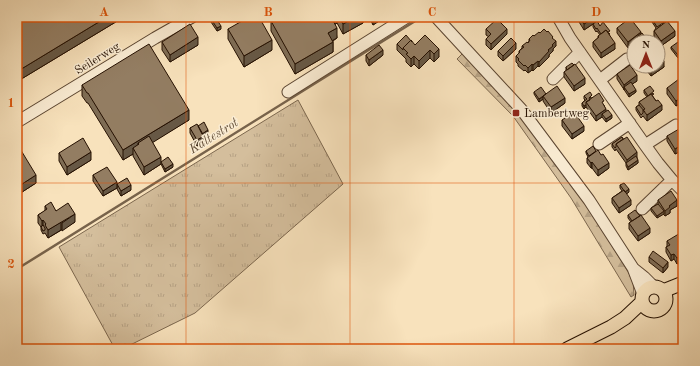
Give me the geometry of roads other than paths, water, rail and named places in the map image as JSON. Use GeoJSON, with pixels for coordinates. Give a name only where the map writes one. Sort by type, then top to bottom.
{"type":"FeatureCollection","features":[{"type":"Feature","properties":{"kind":"main road"},"geometry":{"type":"LineString","coordinates":[[661,292],[683,283]]}},
{"type":"Feature","properties":{"kind":"main road"},"geometry":{"type":"LineString","coordinates":[[567,349],[611,327],[625,318],[644,302],[648,288],[661,292],[683,288]]}},
{"type":"Feature","properties":{"kind":"main road"},"geometry":{"type":"LineString","coordinates":[[644,302],[655,312],[660,310],[666,304],[661,292]]}},
{"type":"Feature","properties":{"kind":"street","name":"Seilerweg"},"geometry":{"type":"LineString","coordinates":[[17,122],[192,17]]}},
{"type":"Feature","properties":{"kind":"street"},"geometry":{"type":"LineString","coordinates":[[288,92],[407,17]]}},
{"type":"Feature","properties":{"kind":"street"},"geometry":{"type":"LineString","coordinates":[[436,17],[520,109],[589,200],[633,268],[644,302]]}},
{"type":"Feature","properties":{"kind":"street"},"geometry":{"type":"LineString","coordinates":[[558,17],[570,38],[645,145],[672,180],[683,191]]}},
{"type":"Feature","properties":{"kind":"street"},"geometry":{"type":"LineString","coordinates":[[552,79],[580,52]]}},
{"type":"Feature","properties":{"kind":"street"},"geometry":{"type":"LineString","coordinates":[[600,80],[626,60]]}},
{"type":"Feature","properties":{"kind":"street"},"geometry":{"type":"LineString","coordinates":[[599,144],[630,123]]}},
{"type":"Feature","properties":{"kind":"street"},"geometry":{"type":"LineString","coordinates":[[645,145],[676,125]]}},
{"type":"Feature","properties":{"kind":"street"},"geometry":{"type":"LineString","coordinates":[[642,209],[672,180]]}},
{"type":"Feature","properties":{"kind":"street"},"geometry":{"type":"LineString","coordinates":[[633,268],[661,292]]}},
{"type":"Feature","properties":{"kind":"waterway","name":"Kaltestrot"},"geometry":{"type":"LineString","coordinates":[[17,269],[420,18]]}},
{"type":"Feature","properties":{"kind":"place","name":"Lambertweg"},"geometry":{"type":"Point","coordinates":[516,113]}}]}
